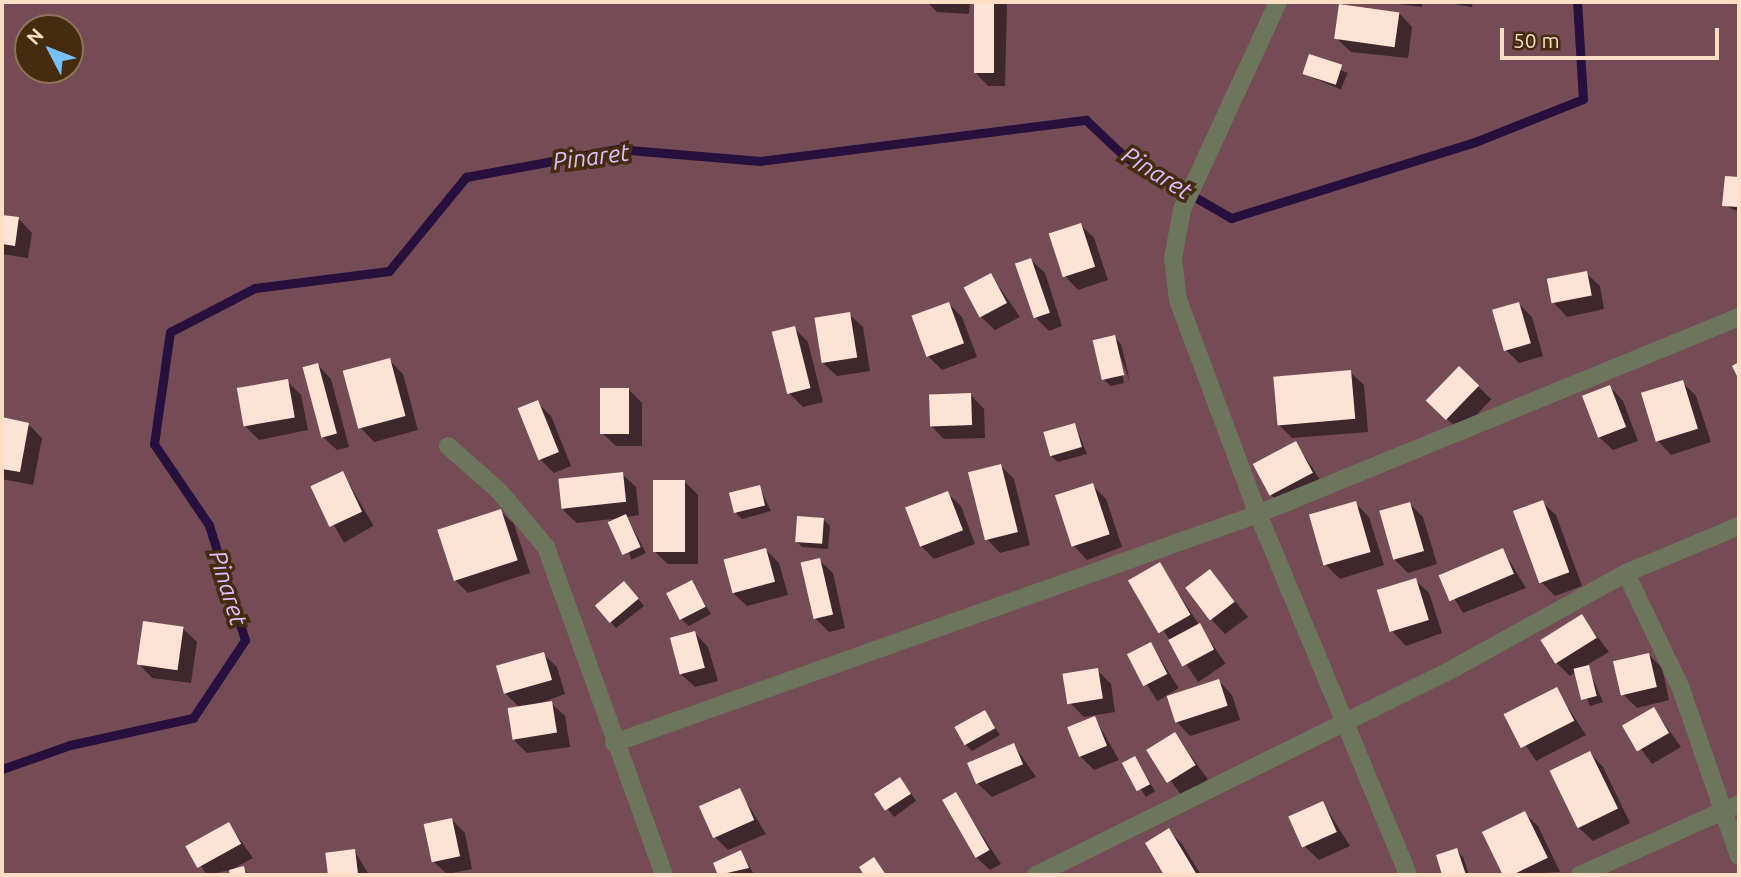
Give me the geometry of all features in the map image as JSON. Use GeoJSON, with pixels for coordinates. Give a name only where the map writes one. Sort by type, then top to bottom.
{"type":"FeatureCollection","features":[{"type":"Feature","properties":{"kind":"street"},"geometry":{"type":"LineString","coordinates":[[1278,2],[1182,210],[1173,258],[1178,300],[1258,514],[1408,875]]}},
{"type":"Feature","properties":{"kind":"street"},"geometry":{"type":"LineString","coordinates":[[614,743],[1258,514],[1739,317]]}},
{"type":"Feature","properties":{"kind":"street"},"geometry":{"type":"LineString","coordinates":[[448,446],[499,491],[546,547],[581,630],[614,743],[664,875]]}},
{"type":"Feature","properties":{"kind":"street"},"geometry":{"type":"LineString","coordinates":[[1036,875],[1344,721],[1626,573],[1739,526]]}},
{"type":"Feature","properties":{"kind":"street"},"geometry":{"type":"LineString","coordinates":[[1626,573],[1680,687],[1720,814],[1739,856]]}},
{"type":"Feature","properties":{"kind":"street"},"geometry":{"type":"LineString","coordinates":[[1580,875],[1739,804]]}},
{"type":"Feature","properties":{"kind":"shaded area"},"geometry":{"type":"Polygon","coordinates":[[[2,2],[1739,2],[1739,875],[2,875],[2,2]]]}},
{"type":"Feature","properties":{"kind":"building"},"geometry":{"type":"Polygon","coordinates":[[[974,2],[994,2],[994,73],[974,73],[974,2]]]}},
{"type":"Feature","properties":{"kind":"building"},"geometry":{"type":"Polygon","coordinates":[[[1339,4],[1399,12],[1395,47],[1334,39],[1339,4]]]}},
{"type":"Feature","properties":{"kind":"building"},"geometry":{"type":"Polygon","coordinates":[[[1309,54],[1342,65],[1336,85],[1303,74],[1309,54]]]}},
{"type":"Feature","properties":{"kind":"building"},"geometry":{"type":"Polygon","coordinates":[[[1725,176],[1739,177],[1739,207],[1722,206],[1725,176]]]}},
{"type":"Feature","properties":{"kind":"building"},"geometry":{"type":"Polygon","coordinates":[[[2,215],[19,217],[15,246],[2,244],[2,215]]]}},
{"type":"Feature","properties":{"kind":"building"},"geometry":{"type":"Polygon","coordinates":[[[1081,223],[1095,267],[1063,277],[1049,234],[1081,223]]]}},
{"type":"Feature","properties":{"kind":"building"},"geometry":{"type":"Polygon","coordinates":[[[1031,258],[1050,313],[1034,318],[1015,264],[1031,258]]]}},
{"type":"Feature","properties":{"kind":"building"},"geometry":{"type":"Polygon","coordinates":[[[1587,271],[1592,296],[1552,303],[1547,279],[1587,271]]]}},
{"type":"Feature","properties":{"kind":"building"},"geometry":{"type":"Polygon","coordinates":[[[991,273],[1007,303],[980,318],[964,288],[991,273]]]}},
{"type":"Feature","properties":{"kind":"building"},"geometry":{"type":"Polygon","coordinates":[[[949,302],[964,343],[926,357],[911,316],[949,302]]]}},
{"type":"Feature","properties":{"kind":"building"},"geometry":{"type":"Polygon","coordinates":[[[1519,302],[1531,343],[1504,351],[1492,310],[1519,302]]]}},
{"type":"Feature","properties":{"kind":"building"},"geometry":{"type":"Polygon","coordinates":[[[850,312],[857,357],[822,363],[814,318],[850,312]]]}},
{"type":"Feature","properties":{"kind":"building"},"geometry":{"type":"Polygon","coordinates":[[[795,326],[810,388],[787,394],[772,332],[795,326]]]}},
{"type":"Feature","properties":{"kind":"building"},"geometry":{"type":"Polygon","coordinates":[[[1115,335],[1124,375],[1102,380],[1093,340],[1115,335]]]}},
{"type":"Feature","properties":{"kind":"building"},"geometry":{"type":"Polygon","coordinates":[[[390,358],[406,416],[358,429],[343,371],[390,358]]]}},
{"type":"Feature","properties":{"kind":"building"},"geometry":{"type":"Polygon","coordinates":[[[1739,362],[1739,380],[1732,366],[1739,362]]]}},
{"type":"Feature","properties":{"kind":"building"},"geometry":{"type":"Polygon","coordinates":[[[318,363],[337,434],[321,438],[303,367],[318,363]]]}},
{"type":"Feature","properties":{"kind":"building"},"geometry":{"type":"Polygon","coordinates":[[[1459,366],[1479,385],[1446,420],[1426,401],[1459,366]]]}},
{"type":"Feature","properties":{"kind":"building"},"geometry":{"type":"Polygon","coordinates":[[[1351,370],[1355,419],[1278,426],[1273,377],[1351,370]]]}},
{"type":"Feature","properties":{"kind":"building"},"geometry":{"type":"Polygon","coordinates":[[[288,379],[295,417],[244,426],[237,388],[288,379]]]}},
{"type":"Feature","properties":{"kind":"building"},"geometry":{"type":"Polygon","coordinates":[[[1683,380],[1698,429],[1656,442],[1641,393],[1683,380]]]}},
{"type":"Feature","properties":{"kind":"building"},"geometry":{"type":"Polygon","coordinates":[[[1610,385],[1626,427],[1598,438],[1582,396],[1610,385]]]}},
{"type":"Feature","properties":{"kind":"building"},"geometry":{"type":"Polygon","coordinates":[[[600,388],[629,388],[629,434],[600,434],[600,388]]]}},
{"type":"Feature","properties":{"kind":"building"},"geometry":{"type":"Polygon","coordinates":[[[971,393],[972,425],[930,426],[929,394],[971,393]]]}},
{"type":"Feature","properties":{"kind":"building"},"geometry":{"type":"Polygon","coordinates":[[[538,400],[559,452],[539,460],[518,408],[538,400]]]}},
{"type":"Feature","properties":{"kind":"building"},"geometry":{"type":"Polygon","coordinates":[[[2,417],[29,423],[20,472],[2,469],[2,417]]]}},
{"type":"Feature","properties":{"kind":"building"},"geometry":{"type":"Polygon","coordinates":[[[1075,423],[1082,447],[1050,456],[1043,432],[1075,423]]]}},
{"type":"Feature","properties":{"kind":"building"},"geometry":{"type":"Polygon","coordinates":[[[1296,441],[1313,473],[1270,496],[1253,464],[1296,441]]]}},
{"type":"Feature","properties":{"kind":"building"},"geometry":{"type":"Polygon","coordinates":[[[1001,464],[1018,532],[985,540],[968,472],[1001,464]]]}},
{"type":"Feature","properties":{"kind":"building"},"geometry":{"type":"Polygon","coordinates":[[[343,471],[362,512],[329,527],[310,486],[343,471]]]}},
{"type":"Feature","properties":{"kind":"building"},"geometry":{"type":"Polygon","coordinates":[[[623,472],[626,502],[561,509],[558,479],[623,472]]]}},
{"type":"Feature","properties":{"kind":"building"},"geometry":{"type":"Polygon","coordinates":[[[653,480],[685,480],[685,552],[653,552],[653,480]]]}},
{"type":"Feature","properties":{"kind":"building"},"geometry":{"type":"Polygon","coordinates":[[[1093,483],[1110,534],[1072,547],[1055,495],[1093,483]]]}},
{"type":"Feature","properties":{"kind":"building"},"geometry":{"type":"Polygon","coordinates":[[[760,485],[765,505],[734,513],[729,493],[760,485]]]}},
{"type":"Feature","properties":{"kind":"building"},"geometry":{"type":"Polygon","coordinates":[[[948,491],[963,530],[920,547],[905,507],[948,491]]]}},
{"type":"Feature","properties":{"kind":"building"},"geometry":{"type":"Polygon","coordinates":[[[1543,500],[1569,572],[1539,583],[1513,511],[1543,500]]]}},
{"type":"Feature","properties":{"kind":"building"},"geometry":{"type":"Polygon","coordinates":[[[1356,501],[1371,552],[1324,565],[1309,515],[1356,501]]]}},
{"type":"Feature","properties":{"kind":"building"},"geometry":{"type":"Polygon","coordinates":[[[1410,502],[1424,551],[1393,560],[1379,511],[1410,502]]]}},
{"type":"Feature","properties":{"kind":"building"},"geometry":{"type":"Polygon","coordinates":[[[501,509],[518,560],[454,581],[437,530],[501,509]]]}},
{"type":"Feature","properties":{"kind":"building"},"geometry":{"type":"Polygon","coordinates":[[[626,514],[641,547],[622,555],[608,522],[626,514]]]}},
{"type":"Feature","properties":{"kind":"building"},"geometry":{"type":"Polygon","coordinates":[[[797,516],[824,518],[822,544],[795,542],[797,516]]]}},
{"type":"Feature","properties":{"kind":"building"},"geometry":{"type":"Polygon","coordinates":[[[766,548],[775,582],[733,593],[723,559],[766,548]]]}},
{"type":"Feature","properties":{"kind":"building"},"geometry":{"type":"Polygon","coordinates":[[[1503,548],[1514,574],[1450,601],[1439,575],[1503,548]]]}},
{"type":"Feature","properties":{"kind":"building"},"geometry":{"type":"Polygon","coordinates":[[[820,558],[833,615],[814,619],[801,562],[820,558]]]}},
{"type":"Feature","properties":{"kind":"building"},"geometry":{"type":"Polygon","coordinates":[[[1160,562],[1190,615],[1158,633],[1128,580],[1160,562]]]}},
{"type":"Feature","properties":{"kind":"building"},"geometry":{"type":"Polygon","coordinates":[[[1210,569],[1235,602],[1210,620],[1185,588],[1210,569]]]}},
{"type":"Feature","properties":{"kind":"building"},"geometry":{"type":"Polygon","coordinates":[[[1416,578],[1429,620],[1390,632],[1377,590],[1416,578]]]}},
{"type":"Feature","properties":{"kind":"building"},"geometry":{"type":"Polygon","coordinates":[[[692,580],[706,607],[680,620],[666,593],[692,580]]]}},
{"type":"Feature","properties":{"kind":"building"},"geometry":{"type":"Polygon","coordinates":[[[624,581],[639,599],[610,623],[595,605],[624,581]]]}},
{"type":"Feature","properties":{"kind":"building"},"geometry":{"type":"Polygon","coordinates":[[[1582,614],[1597,638],[1555,664],[1540,640],[1582,614]]]}},
{"type":"Feature","properties":{"kind":"building"},"geometry":{"type":"Polygon","coordinates":[[[143,621],[184,627],[177,670],[137,665],[143,621]]]}},
{"type":"Feature","properties":{"kind":"building"},"geometry":{"type":"Polygon","coordinates":[[[1200,623],[1214,649],[1182,666],[1168,640],[1200,623]]]}},
{"type":"Feature","properties":{"kind":"building"},"geometry":{"type":"Polygon","coordinates":[[[695,631],[705,668],[680,674],[670,638],[695,631]]]}},
{"type":"Feature","properties":{"kind":"building"},"geometry":{"type":"Polygon","coordinates":[[[1151,642],[1167,674],[1143,686],[1127,654],[1151,642]]]}},
{"type":"Feature","properties":{"kind":"building"},"geometry":{"type":"Polygon","coordinates":[[[544,652],[552,680],[504,694],[496,666],[544,652]]]}},
{"type":"Feature","properties":{"kind":"building"},"geometry":{"type":"Polygon","coordinates":[[[1649,653],[1657,687],[1621,695],[1613,661],[1649,653]]]}},
{"type":"Feature","properties":{"kind":"building"},"geometry":{"type":"Polygon","coordinates":[[[1589,665],[1597,696],[1581,700],[1573,669],[1589,665]]]}},
{"type":"Feature","properties":{"kind":"building"},"geometry":{"type":"Polygon","coordinates":[[[1098,668],[1103,699],[1067,704],[1062,674],[1098,668]]]}},
{"type":"Feature","properties":{"kind":"building"},"geometry":{"type":"Polygon","coordinates":[[[1219,679],[1228,706],[1175,723],[1167,696],[1219,679]]]}},
{"type":"Feature","properties":{"kind":"building"},"geometry":{"type":"Polygon","coordinates":[[[1557,687],[1574,721],[1521,748],[1504,714],[1557,687]]]}},
{"type":"Feature","properties":{"kind":"building"},"geometry":{"type":"Polygon","coordinates":[[[552,701],[557,733],[513,740],[508,708],[552,701]]]}},
{"type":"Feature","properties":{"kind":"building"},"geometry":{"type":"Polygon","coordinates":[[[1654,707],[1669,733],[1637,751],[1622,726],[1654,707]]]}},
{"type":"Feature","properties":{"kind":"building"},"geometry":{"type":"Polygon","coordinates":[[[985,710],[995,728],[965,745],[954,727],[985,710]]]}},
{"type":"Feature","properties":{"kind":"building"},"geometry":{"type":"Polygon","coordinates":[[[1095,716],[1107,746],[1079,757],[1067,727],[1095,716]]]}},
{"type":"Feature","properties":{"kind":"building"},"geometry":{"type":"Polygon","coordinates":[[[1175,732],[1196,765],[1167,783],[1146,750],[1175,732]]]}},
{"type":"Feature","properties":{"kind":"building"},"geometry":{"type":"Polygon","coordinates":[[[1014,743],[1023,764],[976,784],[967,763],[1014,743]]]}},
{"type":"Feature","properties":{"kind":"building"},"geometry":{"type":"Polygon","coordinates":[[[1590,751],[1618,809],[1578,828],[1550,771],[1590,751]]]}},
{"type":"Feature","properties":{"kind":"building"},"geometry":{"type":"Polygon","coordinates":[[[1135,756],[1150,784],[1137,791],[1122,763],[1135,756]]]}},
{"type":"Feature","properties":{"kind":"building"},"geometry":{"type":"Polygon","coordinates":[[[900,777],[911,794],[885,811],[874,794],[900,777]]]}},
{"type":"Feature","properties":{"kind":"building"},"geometry":{"type":"Polygon","coordinates":[[[740,788],[754,820],[713,838],[699,806],[740,788]]]}},
{"type":"Feature","properties":{"kind":"building"},"geometry":{"type":"Polygon","coordinates":[[[956,792],[990,850],[976,858],[942,800],[956,792]]]}},
{"type":"Feature","properties":{"kind":"building"},"geometry":{"type":"Polygon","coordinates":[[[1323,801],[1337,832],[1302,848],[1288,816],[1323,801]]]}},
{"type":"Feature","properties":{"kind":"building"},"geometry":{"type":"Polygon","coordinates":[[[1525,811],[1548,858],[1512,875],[1503,875],[1482,832],[1525,811]]]}},
{"type":"Feature","properties":{"kind":"building"},"geometry":{"type":"Polygon","coordinates":[[[452,818],[460,856],[432,862],[424,824],[452,818]]]}},
{"type":"Feature","properties":{"kind":"building"},"geometry":{"type":"Polygon","coordinates":[[[229,822],[241,844],[197,868],[185,846],[229,822]]]}},
{"type":"Feature","properties":{"kind":"building"},"geometry":{"type":"Polygon","coordinates":[[[1169,828],[1197,875],[1164,875],[1145,843],[1169,828]]]}},
{"type":"Feature","properties":{"kind":"building"},"geometry":{"type":"Polygon","coordinates":[[[1457,848],[1466,875],[1442,875],[1436,855],[1457,848]]]}},
{"type":"Feature","properties":{"kind":"building"},"geometry":{"type":"Polygon","coordinates":[[[355,849],[358,875],[328,875],[325,853],[355,849]]]}},
{"type":"Feature","properties":{"kind":"building"},"geometry":{"type":"Polygon","coordinates":[[[741,850],[749,868],[718,875],[713,863],[741,850]]]}},
{"type":"Feature","properties":{"kind":"building"},"geometry":{"type":"Polygon","coordinates":[[[874,857],[886,875],[864,875],[859,867],[874,857]]]}},
{"type":"Feature","properties":{"kind":"building"},"geometry":{"type":"Polygon","coordinates":[[[244,866],[246,875],[230,875],[229,870],[244,866]]]}},
{"type":"Feature","properties":{"kind":"waterway","name":"Pinaret"},"geometry":{"type":"LineString","coordinates":[[2,769],[70,745],[193,718],[245,640],[209,525],[154,444],[170,332],[255,288],[389,271],[466,177],[617,149],[760,161],[1086,120],[1124,156],[1231,218],[1475,142],[1583,99],[1577,2]]}}]}
